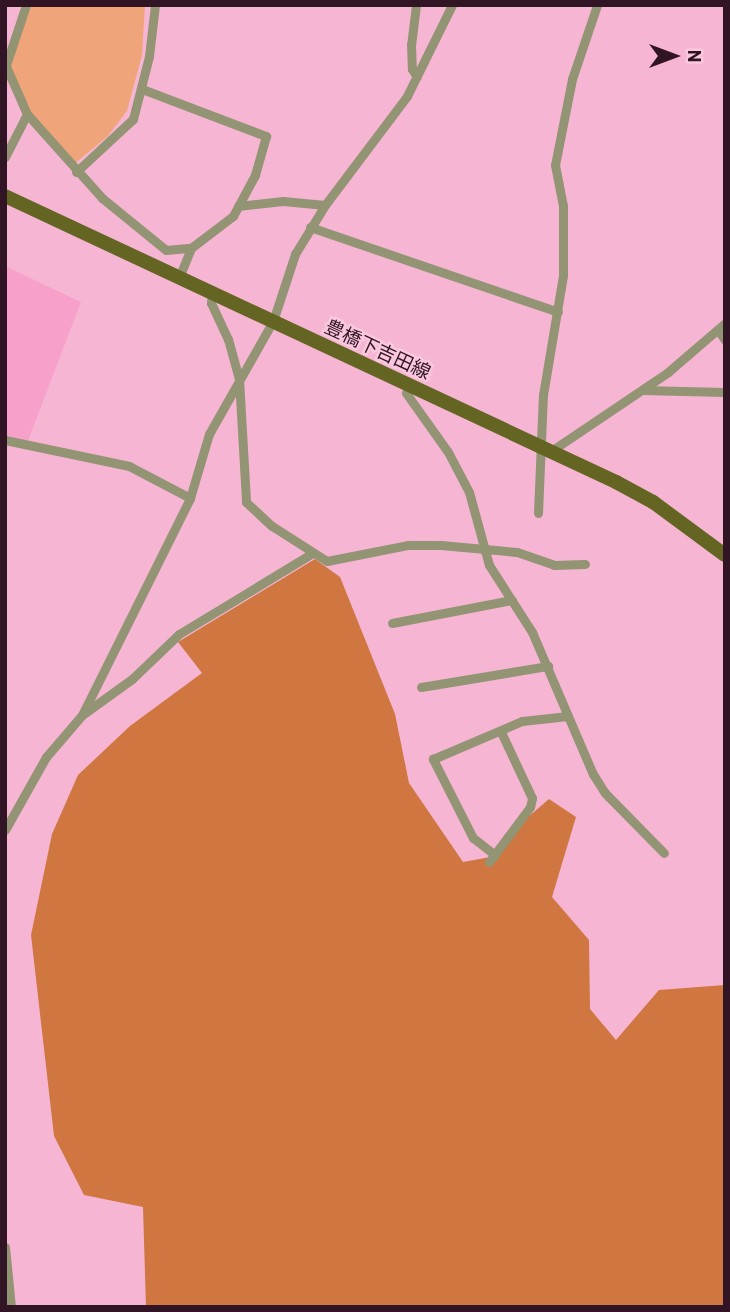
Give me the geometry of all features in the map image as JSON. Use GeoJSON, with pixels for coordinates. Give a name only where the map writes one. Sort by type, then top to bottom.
{"type":"FeatureCollection","features":[{"type":"Feature","properties":{"kind":"main road","name":"豊橋下吉田線"},"geometry":{"type":"LineString","coordinates":[[5,196],[546,448],[653,502],[725,555]]}},
{"type":"Feature","properties":{"kind":"street"},"geometry":{"type":"LineString","coordinates":[[26,5],[5,65],[27,114],[76,172],[166,250],[191,248]]}},
{"type":"Feature","properties":{"kind":"street"},"geometry":{"type":"LineString","coordinates":[[76,172],[133,119],[142,89],[155,5]]}},
{"type":"Feature","properties":{"kind":"street"},"geometry":{"type":"LineString","coordinates":[[416,5],[411,44],[412,69],[417,77]]}},
{"type":"Feature","properties":{"kind":"street"},"geometry":{"type":"LineString","coordinates":[[5,830],[9,813],[46,757],[82,716],[190,498],[209,434],[273,321],[295,254],[325,205],[394,115],[417,77],[453,5]]}},
{"type":"Feature","properties":{"kind":"street"},"geometry":{"type":"LineString","coordinates":[[538,513],[546,448],[542,395],[558,312],[563,206],[555,165],[572,79],[597,5]]}},
{"type":"Feature","properties":{"kind":"street"},"geometry":{"type":"LineString","coordinates":[[142,89],[266,136],[255,175],[233,216],[191,248],[180,277]]}},
{"type":"Feature","properties":{"kind":"street"},"geometry":{"type":"LineString","coordinates":[[5,157],[27,114]]}},
{"type":"Feature","properties":{"kind":"street"},"geometry":{"type":"LineString","coordinates":[[238,206],[283,201],[325,205]]}},
{"type":"Feature","properties":{"kind":"street"},"geometry":{"type":"LineString","coordinates":[[310,227],[558,312]]}},
{"type":"Feature","properties":{"kind":"street"},"geometry":{"type":"LineString","coordinates":[[212,293],[211,303],[228,339],[239,379],[246,502],[311,554],[327,561],[408,545],[483,548],[517,552],[554,565],[585,564]]}},
{"type":"Feature","properties":{"kind":"street"},"geometry":{"type":"LineString","coordinates":[[546,448],[642,390],[721,326],[725,340]]}},
{"type":"Feature","properties":{"kind":"street"},"geometry":{"type":"LineString","coordinates":[[409,384],[406,393],[448,452],[469,492],[483,548],[495,579],[512,600],[548,666],[568,716],[605,793],[664,853]]}},
{"type":"Feature","properties":{"kind":"street"},"geometry":{"type":"LineString","coordinates":[[642,390],[725,392]]}},
{"type":"Feature","properties":{"kind":"street"},"geometry":{"type":"LineString","coordinates":[[5,440],[129,467],[190,498]]}},
{"type":"Feature","properties":{"kind":"street"},"geometry":{"type":"LineString","coordinates":[[82,716],[115,694],[179,634],[311,554]]}},
{"type":"Feature","properties":{"kind":"street"},"geometry":{"type":"LineString","coordinates":[[392,623],[512,600]]}},
{"type":"Feature","properties":{"kind":"street"},"geometry":{"type":"LineString","coordinates":[[421,687],[548,666]]}},
{"type":"Feature","properties":{"kind":"street"},"geometry":{"type":"LineString","coordinates":[[501,732],[532,798],[530,807],[492,858],[473,838],[433,759],[522,721],[568,716]]}},
{"type":"Feature","properties":{"kind":"street"},"geometry":{"type":"LineString","coordinates":[[5,1247],[9,1304]]}},
{"type":"Feature","properties":{"kind":"shaded area"},"geometry":{"type":"Polygon","coordinates":[[[30,5],[145,5],[142,55],[127,111],[108,136],[73,165],[28,110],[10,67],[30,5]]]}},
{"type":"Feature","properties":{"kind":"shaded area"},"geometry":{"type":"Polygon","coordinates":[[[5,266],[81,302],[28,441],[5,436],[5,266]]]}},
{"type":"Feature","properties":{"kind":"shaded area"},"geometry":{"type":"Polygon","coordinates":[[[315,559],[340,577],[395,714],[409,783],[463,862],[496,856],[513,830],[549,799],[576,817],[552,897],[589,940],[590,1009],[616,1040],[659,990],[725,985],[725,1307],[146,1307],[143,1207],[84,1195],[54,1136],[31,935],[52,834],[78,775],[130,726],[202,673],[178,642],[315,559]]]}}]}
